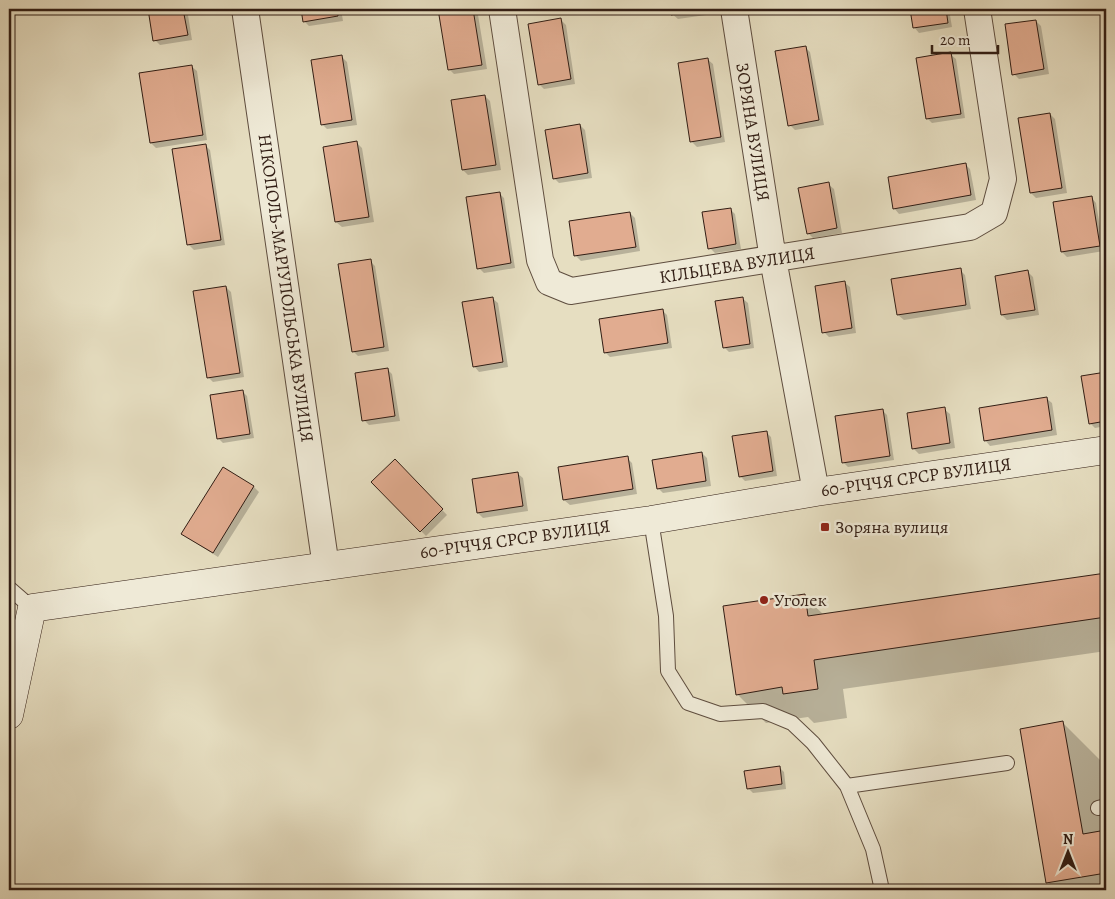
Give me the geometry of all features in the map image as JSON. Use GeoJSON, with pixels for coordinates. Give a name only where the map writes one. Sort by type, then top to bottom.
{"type":"FeatureCollection","features":[{"type":"Feature","properties":{"kind":"street","name":"НІКОПОЛЬ-МАРІУПОЛЬСЬКА ВУЛИЦЯ"},"geometry":{"type":"LineString","coordinates":[[245,9],[326,567]]}},
{"type":"Feature","properties":{"kind":"street","name":"КІЛЬЦЕВА ВУЛИЦЯ"},"geometry":{"type":"LineString","coordinates":[[502,9],[540,260],[549,282],[571,291],[970,227],[994,213],[1003,179],[977,9]]}},
{"type":"Feature","properties":{"kind":"street","name":"ЗОРЯНА ВУЛИЦЯ"},"geometry":{"type":"LineString","coordinates":[[734,9],[773,259],[816,492]]}},
{"type":"Feature","properties":{"kind":"street","name":"60-РІЧЧЯ СРСР ВУЛИЦЯ"},"geometry":{"type":"LineString","coordinates":[[32,608],[651,520],[816,492],[1106,450]]}},
{"type":"Feature","properties":{"kind":"street"},"geometry":{"type":"LineString","coordinates":[[9,715],[32,608]]}},
{"type":"Feature","properties":{"kind":"lane"},"geometry":{"type":"LineString","coordinates":[[651,520],[666,616],[668,671],[688,703],[720,714],[763,711],[792,723],[813,742],[847,786],[873,849],[882,890]]}},
{"type":"Feature","properties":{"kind":"lane"},"geometry":{"type":"LineString","coordinates":[[9,588],[32,608]]}},
{"type":"Feature","properties":{"kind":"lane"},"geometry":{"type":"LineString","coordinates":[[847,786],[1007,763]]}},
{"type":"Feature","properties":{"kind":"building"},"geometry":{"type":"Polygon","coordinates":[[[148,9],[183,9],[188,35],[153,41],[148,9]]]}},
{"type":"Feature","properties":{"kind":"building"},"geometry":{"type":"Polygon","coordinates":[[[301,9],[337,9],[338,16],[303,22],[301,9]]]}},
{"type":"Feature","properties":{"kind":"building"},"geometry":{"type":"Polygon","coordinates":[[[438,9],[473,9],[482,65],[448,70],[438,9]]]}},
{"type":"Feature","properties":{"kind":"building"},"geometry":{"type":"Polygon","coordinates":[[[670,9],[701,9],[701,10],[671,15],[670,9]]]}},
{"type":"Feature","properties":{"kind":"building"},"geometry":{"type":"Polygon","coordinates":[[[910,9],[946,9],[948,23],[913,28],[910,9]]]}},
{"type":"Feature","properties":{"kind":"building"},"geometry":{"type":"Polygon","coordinates":[[[561,18],[571,79],[538,85],[528,24],[561,18]]]}},
{"type":"Feature","properties":{"kind":"building"},"geometry":{"type":"Polygon","coordinates":[[[1036,20],[1044,69],[1012,75],[1005,24],[1036,20]]]}},
{"type":"Feature","properties":{"kind":"building"},"geometry":{"type":"Polygon","coordinates":[[[806,46],[819,120],[788,126],[775,51],[806,46]]]}},
{"type":"Feature","properties":{"kind":"building"},"geometry":{"type":"Polygon","coordinates":[[[951,52],[961,114],[926,119],[916,58],[951,52]]]}},
{"type":"Feature","properties":{"kind":"building"},"geometry":{"type":"Polygon","coordinates":[[[342,55],[352,120],[321,125],[311,60],[342,55]]]}},
{"type":"Feature","properties":{"kind":"building"},"geometry":{"type":"Polygon","coordinates":[[[708,58],[721,137],[690,142],[678,63],[708,58]]]}},
{"type":"Feature","properties":{"kind":"building"},"geometry":{"type":"Polygon","coordinates":[[[192,65],[203,135],[150,143],[139,73],[192,65]]]}},
{"type":"Feature","properties":{"kind":"building"},"geometry":{"type":"Polygon","coordinates":[[[485,95],[496,165],[462,170],[451,100],[485,95]]]}},
{"type":"Feature","properties":{"kind":"building"},"geometry":{"type":"Polygon","coordinates":[[[1050,113],[1062,188],[1030,193],[1018,118],[1050,113]]]}},
{"type":"Feature","properties":{"kind":"building"},"geometry":{"type":"Polygon","coordinates":[[[580,124],[588,173],[553,179],[545,130],[580,124]]]}},
{"type":"Feature","properties":{"kind":"building"},"geometry":{"type":"Polygon","coordinates":[[[357,141],[369,217],[335,222],[323,147],[357,141]]]}},
{"type":"Feature","properties":{"kind":"building"},"geometry":{"type":"Polygon","coordinates":[[[206,144],[221,240],[187,245],[172,149],[206,144]]]}},
{"type":"Feature","properties":{"kind":"building"},"geometry":{"type":"Polygon","coordinates":[[[966,163],[971,195],[893,209],[888,177],[966,163]]]}},
{"type":"Feature","properties":{"kind":"building"},"geometry":{"type":"Polygon","coordinates":[[[829,182],[837,228],[807,234],[798,188],[829,182]]]}},
{"type":"Feature","properties":{"kind":"building"},"geometry":{"type":"Polygon","coordinates":[[[500,192],[511,263],[477,269],[466,197],[500,192]]]}},
{"type":"Feature","properties":{"kind":"building"},"geometry":{"type":"Polygon","coordinates":[[[1092,196],[1100,246],[1061,252],[1053,202],[1092,196]]]}},
{"type":"Feature","properties":{"kind":"building"},"geometry":{"type":"Polygon","coordinates":[[[731,208],[736,244],[708,249],[702,212],[731,208]]]}},
{"type":"Feature","properties":{"kind":"building"},"geometry":{"type":"Polygon","coordinates":[[[630,212],[636,247],[574,256],[569,221],[630,212]]]}},
{"type":"Feature","properties":{"kind":"building"},"geometry":{"type":"Polygon","coordinates":[[[371,259],[384,347],[352,352],[338,264],[371,259]]]}},
{"type":"Feature","properties":{"kind":"building"},"geometry":{"type":"Polygon","coordinates":[[[961,268],[966,305],[897,315],[891,279],[961,268]]]}},
{"type":"Feature","properties":{"kind":"building"},"geometry":{"type":"Polygon","coordinates":[[[1028,270],[1035,310],[1001,315],[995,276],[1028,270]]]}},
{"type":"Feature","properties":{"kind":"building"},"geometry":{"type":"Polygon","coordinates":[[[845,281],[852,328],[822,333],[815,286],[845,281]]]}},
{"type":"Feature","properties":{"kind":"building"},"geometry":{"type":"Polygon","coordinates":[[[226,286],[240,373],[207,378],[193,291],[226,286]]]}},
{"type":"Feature","properties":{"kind":"building"},"geometry":{"type":"Polygon","coordinates":[[[493,297],[503,362],[473,367],[462,302],[493,297]]]}},
{"type":"Feature","properties":{"kind":"building"},"geometry":{"type":"Polygon","coordinates":[[[743,297],[750,344],[723,348],[715,301],[743,297]]]}},
{"type":"Feature","properties":{"kind":"building"},"geometry":{"type":"Polygon","coordinates":[[[663,309],[668,343],[604,353],[599,319],[663,309]]]}},
{"type":"Feature","properties":{"kind":"building"},"geometry":{"type":"Polygon","coordinates":[[[388,368],[395,416],[362,421],[355,373],[388,368]]]}},
{"type":"Feature","properties":{"kind":"building"},"geometry":{"type":"Polygon","coordinates":[[[1106,372],[1106,421],[1089,424],[1081,376],[1106,372]]]}},
{"type":"Feature","properties":{"kind":"building"},"geometry":{"type":"Polygon","coordinates":[[[243,390],[250,434],[217,439],[210,395],[243,390]]]}},
{"type":"Feature","properties":{"kind":"building"},"geometry":{"type":"Polygon","coordinates":[[[1047,397],[1052,430],[984,441],[979,408],[1047,397]]]}},
{"type":"Feature","properties":{"kind":"building"},"geometry":{"type":"Polygon","coordinates":[[[945,407],[950,443],[912,449],[907,413],[945,407]]]}},
{"type":"Feature","properties":{"kind":"building"},"geometry":{"type":"Polygon","coordinates":[[[883,409],[890,456],[842,463],[835,416],[883,409]]]}},
{"type":"Feature","properties":{"kind":"building"},"geometry":{"type":"Polygon","coordinates":[[[767,431],[773,471],[739,477],[732,436],[767,431]]]}},
{"type":"Feature","properties":{"kind":"building"},"geometry":{"type":"Polygon","coordinates":[[[702,452],[706,481],[657,489],[652,460],[702,452]]]}},
{"type":"Feature","properties":{"kind":"building"},"geometry":{"type":"Polygon","coordinates":[[[628,456],[633,489],[563,500],[558,467],[628,456]]]}},
{"type":"Feature","properties":{"kind":"building"},"geometry":{"type":"Polygon","coordinates":[[[395,459],[443,509],[420,532],[371,482],[395,459]]]}},
{"type":"Feature","properties":{"kind":"building"},"geometry":{"type":"Polygon","coordinates":[[[223,467],[254,486],[213,553],[181,534],[223,467]]]}},
{"type":"Feature","properties":{"kind":"building"},"geometry":{"type":"Polygon","coordinates":[[[518,472],[523,506],[477,513],[472,479],[518,472]]]}},
{"type":"Feature","properties":{"kind":"building"},"geometry":{"type":"Polygon","coordinates":[[[1106,573],[1106,617],[814,660],[818,689],[783,694],[782,687],[736,695],[723,606],[805,594],[808,616],[1106,573]]]}},
{"type":"Feature","properties":{"kind":"building"},"geometry":{"type":"Polygon","coordinates":[[[1063,721],[1083,834],[1106,830],[1106,873],[1046,883],[1020,729],[1063,721]]]}},
{"type":"Feature","properties":{"kind":"building"},"geometry":{"type":"Polygon","coordinates":[[[780,766],[782,784],[747,789],[744,771],[780,766]]]}},
{"type":"Feature","properties":{"kind":"place","name":"Зоряна вулиця"},"geometry":{"type":"Point","coordinates":[825,527]}},
{"type":"Feature","properties":{"kind":"place","name":"Уголек"},"geometry":{"type":"Point","coordinates":[764,600]}}]}
